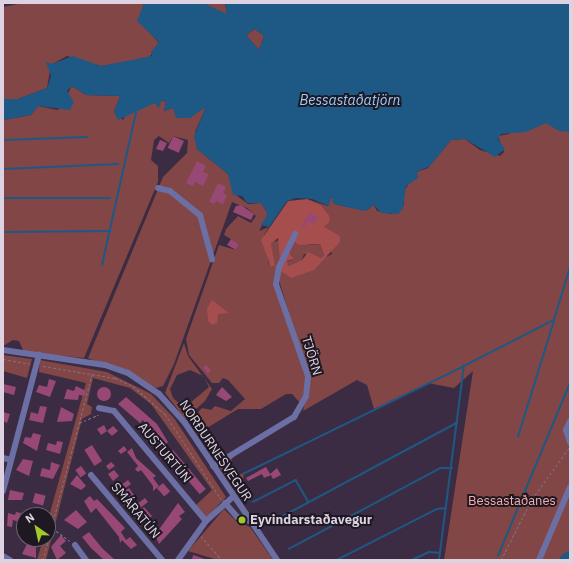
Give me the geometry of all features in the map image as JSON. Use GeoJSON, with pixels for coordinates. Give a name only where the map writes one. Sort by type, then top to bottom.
{"type":"FeatureCollection","features":[{"type":"Feature","properties":{"kind":"street"},"geometry":{"type":"LineString","coordinates":[[158,188],[170,191],[200,214],[212,259]]}},
{"type":"Feature","properties":{"kind":"street","name":"TJÖRN"},"geometry":{"type":"LineString","coordinates":[[213,466],[294,417],[306,396],[308,376],[276,284],[284,255],[295,234]]}},
{"type":"Feature","properties":{"kind":"street","name":"NORÐURNESVEGUR"},"geometry":{"type":"LineString","coordinates":[[3,350],[105,366],[145,383],[181,417],[277,560]]}},
{"type":"Feature","properties":{"kind":"street"},"geometry":{"type":"LineString","coordinates":[[3,488],[39,355]]}},
{"type":"Feature","properties":{"kind":"street","name":"AUSTURTÚN"},"geometry":{"type":"LineString","coordinates":[[99,408],[114,411],[206,521]]}},
{"type":"Feature","properties":{"kind":"street"},"geometry":{"type":"LineString","coordinates":[[570,421],[566,430],[570,442]]}},
{"type":"Feature","properties":{"kind":"street"},"geometry":{"type":"LineString","coordinates":[[3,458],[11,460]]}},
{"type":"Feature","properties":{"kind":"street","name":"SMÁRATÚN"},"geometry":{"type":"LineString","coordinates":[[91,475],[162,560]]}},
{"type":"Feature","properties":{"kind":"street"},"geometry":{"type":"LineString","coordinates":[[540,560],[570,487]]}},
{"type":"Feature","properties":{"kind":"street"},"geometry":{"type":"LineString","coordinates":[[178,560],[206,521],[233,496]]}},
{"type":"Feature","properties":{"kind":"street"},"geometry":{"type":"LineString","coordinates":[[225,503],[237,517],[250,521]]}},
{"type":"Feature","properties":{"kind":"street"},"geometry":{"type":"LineString","coordinates":[[75,545],[86,560]]}},
{"type":"Feature","properties":{"kind":"street"},"geometry":{"type":"LineString","coordinates":[[3,556],[10,560]]}},
{"type":"Feature","properties":{"kind":"path"},"geometry":{"type":"LineString","coordinates":[[3,359],[92,373],[121,381],[150,399],[181,436],[225,503]]}},
{"type":"Feature","properties":{"kind":"path"},"geometry":{"type":"LineString","coordinates":[[56,509],[92,373]]}},
{"type":"Feature","properties":{"kind":"path"},"geometry":{"type":"LineString","coordinates":[[79,424],[86,418],[98,417],[99,408]]}},
{"type":"Feature","properties":{"kind":"path"},"geometry":{"type":"LineString","coordinates":[[502,560],[529,505],[570,446]]}},
{"type":"Feature","properties":{"kind":"path"},"geometry":{"type":"LineString","coordinates":[[56,531],[75,545]]}},
{"type":"Feature","properties":{"kind":"path"},"geometry":{"type":"LineString","coordinates":[[198,532],[221,560]]}},
{"type":"Feature","properties":{"kind":"path"},"geometry":{"type":"LineString","coordinates":[[43,560],[46,547]]}},
{"type":"Feature","properties":{"kind":"green space"},"geometry":{"type":"Polygon","coordinates":[[[23,3],[144,3],[140,22],[159,43],[149,58],[101,66],[67,56],[51,65],[47,88],[18,99],[3,99],[3,7],[23,3]]]}},
{"type":"Feature","properties":{"kind":"green space"},"geometry":{"type":"Polygon","coordinates":[[[203,3],[225,3],[227,14],[217,11],[203,3]]]}},
{"type":"Feature","properties":{"kind":"green space","name":"Bessastaðanes"},"geometry":{"type":"Polygon","coordinates":[[[570,3],[570,560],[444,560],[473,371],[454,388],[428,383],[374,409],[367,385],[357,380],[303,411],[310,382],[278,277],[280,270],[288,274],[332,254],[324,227],[329,215],[321,205],[307,199],[328,206],[331,196],[335,204],[367,210],[374,205],[377,211],[391,214],[404,205],[403,192],[417,172],[428,168],[451,140],[465,139],[480,150],[500,156],[504,152],[498,136],[509,134],[570,3]]]}},
{"type":"Feature","properties":{"kind":"green space"},"geometry":{"type":"Polygon","coordinates":[[[255,29],[264,36],[259,50],[246,35],[255,29]]]}},
{"type":"Feature","properties":{"kind":"green space"},"geometry":{"type":"Polygon","coordinates":[[[72,86],[86,95],[120,96],[114,112],[123,120],[126,114],[155,102],[158,107],[161,100],[166,102],[164,111],[173,108],[178,117],[193,115],[206,107],[195,132],[197,149],[228,174],[236,195],[248,204],[261,203],[268,214],[259,231],[269,227],[264,235],[269,265],[271,243],[279,240],[281,259],[275,278],[307,379],[301,404],[292,394],[286,394],[261,409],[238,409],[207,428],[204,441],[211,453],[220,457],[227,455],[219,460],[215,461],[191,420],[202,408],[211,410],[215,406],[231,411],[245,399],[228,380],[223,378],[219,383],[212,383],[189,355],[186,339],[219,245],[236,250],[239,244],[224,235],[226,229],[238,216],[251,223],[256,216],[247,208],[232,202],[174,364],[163,386],[156,388],[88,358],[163,177],[187,153],[188,140],[173,136],[169,143],[159,136],[154,140],[151,160],[158,166],[158,182],[84,358],[24,352],[19,341],[13,340],[3,346],[3,120],[31,115],[38,106],[58,110],[72,86]]]}},
{"type":"Feature","properties":{"kind":"green space"},"geometry":{"type":"Polygon","coordinates":[[[294,241],[309,245],[320,244],[324,255],[321,258],[304,254],[302,260],[288,266],[286,262],[294,259],[289,252],[294,241]]]}},
{"type":"Feature","properties":{"kind":"green space"},"geometry":{"type":"Polygon","coordinates":[[[184,343],[188,356],[202,376],[190,370],[177,375],[170,389],[173,398],[184,408],[209,387],[204,378],[212,389],[205,401],[185,419],[165,393],[184,343]]]}},
{"type":"Feature","properties":{"kind":"green space"},"geometry":{"type":"Polygon","coordinates":[[[3,355],[32,359],[27,378],[3,371],[3,355]]]}},
{"type":"Feature","properties":{"kind":"green space"},"geometry":{"type":"Polygon","coordinates":[[[40,360],[107,372],[151,394],[174,418],[226,497],[206,518],[196,505],[212,490],[151,404],[130,388],[93,378],[87,404],[92,407],[91,414],[82,419],[56,521],[56,507],[52,507],[86,383],[39,372],[40,360]]]}},
{"type":"Feature","properties":{"kind":"green space"},"geometry":{"type":"Polygon","coordinates":[[[236,453],[225,470],[231,477],[244,473],[243,480],[229,482],[218,465],[236,453]]]}},
{"type":"Feature","properties":{"kind":"green space"},"geometry":{"type":"Polygon","coordinates":[[[224,509],[236,521],[250,527],[273,560],[218,560],[188,551],[224,509]]]}},
{"type":"Feature","properties":{"kind":"green space"},"geometry":{"type":"Polygon","coordinates":[[[41,547],[49,547],[46,560],[37,560],[41,547]]]}},
{"type":"Feature","properties":{"kind":"shaded area"},"geometry":{"type":"Polygon","coordinates":[[[307,199],[321,205],[329,215],[330,221],[324,227],[340,236],[340,242],[314,270],[291,278],[281,271],[278,238],[271,244],[275,265],[271,267],[261,240],[288,201],[307,199]],[[294,241],[289,252],[294,259],[287,261],[288,266],[302,260],[308,252],[321,258],[324,255],[320,244],[299,245],[294,241]]]}},
{"type":"Feature","properties":{"kind":"shaded area"},"geometry":{"type":"Polygon","coordinates":[[[212,300],[229,313],[218,314],[217,323],[212,325],[208,321],[207,308],[212,300]]]}},
{"type":"Feature","properties":{"kind":"water","name":"Bessastaðatjörn"},"geometry":{"type":"Polygon","coordinates":[[[144,3],[203,3],[227,14],[225,3],[570,3],[570,132],[559,131],[546,123],[526,132],[501,134],[498,139],[505,149],[495,157],[465,139],[451,140],[430,166],[417,172],[418,178],[406,186],[403,208],[398,214],[381,213],[374,205],[365,211],[342,206],[333,203],[331,196],[329,206],[312,199],[296,198],[287,201],[269,227],[261,225],[268,214],[261,203],[247,203],[242,196],[233,195],[228,174],[197,149],[194,136],[206,107],[190,118],[176,118],[173,108],[164,111],[166,102],[162,100],[159,108],[155,103],[118,120],[114,112],[120,96],[86,95],[72,86],[67,91],[74,102],[70,110],[38,106],[31,115],[3,120],[3,99],[18,99],[47,88],[51,76],[46,62],[52,64],[73,56],[101,66],[152,56],[151,52],[159,42],[137,21],[144,3]],[[255,29],[246,35],[259,50],[264,36],[255,29]]]}},
{"type":"Feature","properties":{"kind":"water"},"geometry":{"type":"Polygon","coordinates":[[[570,550],[570,560],[558,560],[562,555],[570,550]]]}},
{"type":"Feature","properties":{"kind":"building"},"geometry":{"type":"Polygon","coordinates":[[[173,136],[184,141],[179,153],[168,148],[173,136]]]}},
{"type":"Feature","properties":{"kind":"building"},"geometry":{"type":"Polygon","coordinates":[[[160,140],[167,143],[163,151],[156,149],[160,140]]]}},
{"type":"Feature","properties":{"kind":"building"},"geometry":{"type":"Polygon","coordinates":[[[197,161],[206,166],[203,172],[209,174],[203,186],[195,182],[193,186],[186,183],[197,161]]]}},
{"type":"Feature","properties":{"kind":"building"},"geometry":{"type":"Polygon","coordinates":[[[218,183],[226,187],[223,193],[227,195],[223,204],[216,201],[214,204],[209,202],[218,183]]]}},
{"type":"Feature","properties":{"kind":"building"},"geometry":{"type":"Polygon","coordinates":[[[241,205],[254,214],[251,220],[233,212],[236,206],[241,205]]]}},
{"type":"Feature","properties":{"kind":"building"},"geometry":{"type":"Polygon","coordinates":[[[310,213],[318,217],[314,224],[308,221],[304,228],[301,226],[310,213]]]}},
{"type":"Feature","properties":{"kind":"building"},"geometry":{"type":"Polygon","coordinates":[[[231,239],[239,244],[236,250],[227,245],[231,239]]]}},
{"type":"Feature","properties":{"kind":"building"},"geometry":{"type":"Polygon","coordinates":[[[206,365],[211,370],[208,374],[203,368],[206,365]]]}},
{"type":"Feature","properties":{"kind":"building"},"geometry":{"type":"Polygon","coordinates":[[[49,379],[56,381],[50,397],[36,392],[39,385],[47,387],[49,379]]]}},
{"type":"Feature","properties":{"kind":"building"},"geometry":{"type":"Polygon","coordinates":[[[3,384],[16,387],[14,395],[3,392],[3,384]]]}},
{"type":"Feature","properties":{"kind":"building"},"geometry":{"type":"Polygon","coordinates":[[[76,386],[86,391],[85,396],[79,395],[78,400],[64,399],[67,389],[74,391],[76,386]]]}},
{"type":"Feature","properties":{"kind":"building"},"geometry":{"type":"Polygon","coordinates":[[[101,387],[107,387],[111,391],[111,397],[107,401],[101,401],[97,397],[97,391],[101,387]]]}},
{"type":"Feature","properties":{"kind":"building"},"geometry":{"type":"Polygon","coordinates":[[[222,387],[232,397],[226,401],[216,395],[222,387]]]}},
{"type":"Feature","properties":{"kind":"building"},"geometry":{"type":"Polygon","coordinates":[[[126,397],[157,424],[168,442],[162,448],[150,437],[154,433],[143,420],[140,423],[118,404],[126,397]]]}},
{"type":"Feature","properties":{"kind":"building"},"geometry":{"type":"Polygon","coordinates":[[[40,406],[47,407],[43,423],[29,420],[31,412],[38,414],[40,406]]]}},
{"type":"Feature","properties":{"kind":"building"},"geometry":{"type":"Polygon","coordinates":[[[61,407],[74,414],[72,421],[57,422],[61,407]]]}},
{"type":"Feature","properties":{"kind":"building"},"geometry":{"type":"Polygon","coordinates":[[[3,412],[10,414],[7,423],[3,421],[3,412]]]}},
{"type":"Feature","properties":{"kind":"building"},"geometry":{"type":"Polygon","coordinates":[[[104,425],[107,431],[101,435],[97,429],[104,425]]]}},
{"type":"Feature","properties":{"kind":"building"},"geometry":{"type":"Polygon","coordinates":[[[113,426],[118,431],[112,436],[107,431],[113,426]]]}},
{"type":"Feature","properties":{"kind":"building"},"geometry":{"type":"Polygon","coordinates":[[[33,433],[41,435],[37,451],[23,443],[25,437],[31,438],[33,433]]]}},
{"type":"Feature","properties":{"kind":"building"},"geometry":{"type":"Polygon","coordinates":[[[57,441],[63,442],[60,454],[46,450],[48,443],[56,445],[57,441]]]}},
{"type":"Feature","properties":{"kind":"building"},"geometry":{"type":"Polygon","coordinates":[[[92,445],[102,461],[94,466],[84,450],[92,445]]]}},
{"type":"Feature","properties":{"kind":"building"},"geometry":{"type":"Polygon","coordinates":[[[124,446],[127,450],[121,454],[118,451],[124,446]]]}},
{"type":"Feature","properties":{"kind":"building"},"geometry":{"type":"Polygon","coordinates":[[[132,448],[136,458],[156,476],[153,478],[159,486],[153,491],[153,486],[141,470],[138,472],[135,469],[138,466],[127,452],[132,448]]]}},
{"type":"Feature","properties":{"kind":"building"},"geometry":{"type":"Polygon","coordinates":[[[173,450],[206,489],[200,494],[167,455],[173,450]]]}},
{"type":"Feature","properties":{"kind":"building"},"geometry":{"type":"Polygon","coordinates":[[[23,459],[33,461],[29,476],[16,470],[23,459]]]}},
{"type":"Feature","properties":{"kind":"building"},"geometry":{"type":"Polygon","coordinates":[[[51,462],[60,465],[53,479],[40,476],[42,468],[50,470],[51,462]]]}},
{"type":"Feature","properties":{"kind":"building"},"geometry":{"type":"Polygon","coordinates":[[[111,462],[115,466],[109,470],[106,466],[111,462]]]}},
{"type":"Feature","properties":{"kind":"building"},"geometry":{"type":"Polygon","coordinates":[[[81,466],[86,473],[81,477],[75,470],[81,466]]]}},
{"type":"Feature","properties":{"kind":"building"},"geometry":{"type":"Polygon","coordinates":[[[266,467],[270,474],[277,468],[281,475],[273,479],[271,475],[264,478],[262,474],[248,481],[246,478],[266,467]]]}},
{"type":"Feature","properties":{"kind":"building"},"geometry":{"type":"Polygon","coordinates":[[[114,470],[119,476],[113,481],[108,474],[114,470]]]}},
{"type":"Feature","properties":{"kind":"building"},"geometry":{"type":"Polygon","coordinates":[[[77,475],[86,486],[81,490],[70,484],[77,475]]]}},
{"type":"Feature","properties":{"kind":"building"},"geometry":{"type":"Polygon","coordinates":[[[128,480],[131,484],[125,489],[122,485],[128,480]]]}},
{"type":"Feature","properties":{"kind":"building"},"geometry":{"type":"Polygon","coordinates":[[[163,483],[170,491],[164,497],[157,488],[163,483]]]}},
{"type":"Feature","properties":{"kind":"building"},"geometry":{"type":"Polygon","coordinates":[[[129,488],[136,498],[129,503],[122,493],[129,488]]]}},
{"type":"Feature","properties":{"kind":"building"},"geometry":{"type":"Polygon","coordinates":[[[10,490],[24,493],[22,500],[8,500],[10,490]]]}},
{"type":"Feature","properties":{"kind":"building"},"geometry":{"type":"Polygon","coordinates":[[[35,493],[46,496],[43,506],[32,503],[35,493]]]}},
{"type":"Feature","properties":{"kind":"building"},"geometry":{"type":"Polygon","coordinates":[[[90,496],[94,501],[97,499],[125,528],[121,532],[126,540],[130,537],[137,545],[131,549],[122,540],[120,543],[119,537],[96,508],[91,513],[84,501],[90,496]]]}},
{"type":"Feature","properties":{"kind":"building"},"geometry":{"type":"Polygon","coordinates":[[[145,498],[148,502],[141,507],[138,503],[145,498]]]}},
{"type":"Feature","properties":{"kind":"building"},"geometry":{"type":"Polygon","coordinates":[[[178,503],[185,512],[179,516],[182,519],[159,544],[155,535],[178,503]]]}},
{"type":"Feature","properties":{"kind":"building"},"geometry":{"type":"Polygon","coordinates":[[[144,507],[152,516],[146,521],[138,512],[144,507]]]}},
{"type":"Feature","properties":{"kind":"building"},"geometry":{"type":"Polygon","coordinates":[[[76,510],[87,522],[78,529],[64,520],[76,510]]]}},
{"type":"Feature","properties":{"kind":"building"},"geometry":{"type":"Polygon","coordinates":[[[16,512],[16,521],[13,520],[12,527],[7,526],[8,513],[15,515],[16,512]]]}},
{"type":"Feature","properties":{"kind":"building"},"geometry":{"type":"Polygon","coordinates":[[[89,532],[102,548],[115,560],[104,560],[91,548],[82,537],[89,532]]]}},
{"type":"Feature","properties":{"kind":"building"},"geometry":{"type":"Polygon","coordinates":[[[61,535],[66,541],[60,546],[66,553],[57,560],[51,547],[56,547],[56,541],[61,535]]]}},
{"type":"Feature","properties":{"kind":"building"},"geometry":{"type":"Polygon","coordinates":[[[26,547],[36,547],[36,558],[22,554],[26,547]]]}},
{"type":"Feature","properties":{"kind":"building"},"geometry":{"type":"Polygon","coordinates":[[[193,555],[205,559],[205,560],[192,560],[193,555]]]}},
{"type":"Feature","properties":{"kind":"waterway"},"geometry":{"type":"LineString","coordinates":[[102,265],[136,113]]}},
{"type":"Feature","properties":{"kind":"waterway"},"geometry":{"type":"LineString","coordinates":[[3,140],[87,137]]}},
{"type":"Feature","properties":{"kind":"waterway"},"geometry":{"type":"LineString","coordinates":[[3,169],[118,164]]}},
{"type":"Feature","properties":{"kind":"waterway"},"geometry":{"type":"LineString","coordinates":[[3,198],[110,198]]}},
{"type":"Feature","properties":{"kind":"waterway"},"geometry":{"type":"LineString","coordinates":[[3,232],[110,231]]}},
{"type":"Feature","properties":{"kind":"waterway"},"geometry":{"type":"LineString","coordinates":[[439,560],[464,366],[554,320],[570,267]]}},
{"type":"Feature","properties":{"kind":"waterway"},"geometry":{"type":"LineString","coordinates":[[518,437],[554,321]]}},
{"type":"Feature","properties":{"kind":"waterway"},"geometry":{"type":"LineString","coordinates":[[243,474],[464,366]]}},
{"type":"Feature","properties":{"kind":"waterway"},"geometry":{"type":"LineString","coordinates":[[498,556],[570,383]]}},
{"type":"Feature","properties":{"kind":"waterway"},"geometry":{"type":"LineString","coordinates":[[272,522],[457,423]]}},
{"type":"Feature","properties":{"kind":"waterway"},"geometry":{"type":"LineString","coordinates":[[289,549],[441,468],[452,468]]}},
{"type":"Feature","properties":{"kind":"waterway"},"geometry":{"type":"LineString","coordinates":[[253,502],[296,480],[308,501]]}},
{"type":"Feature","properties":{"kind":"waterway"},"geometry":{"type":"LineString","coordinates":[[337,560],[437,509],[446,508]]}},
{"type":"Feature","properties":{"kind":"waterway"},"geometry":{"type":"LineString","coordinates":[[412,560],[429,552],[440,553]]}},
{"type":"Feature","properties":{"kind":"place","name":"Eyvindarstaðavegur"},"geometry":{"type":"Point","coordinates":[242,520]}}]}
